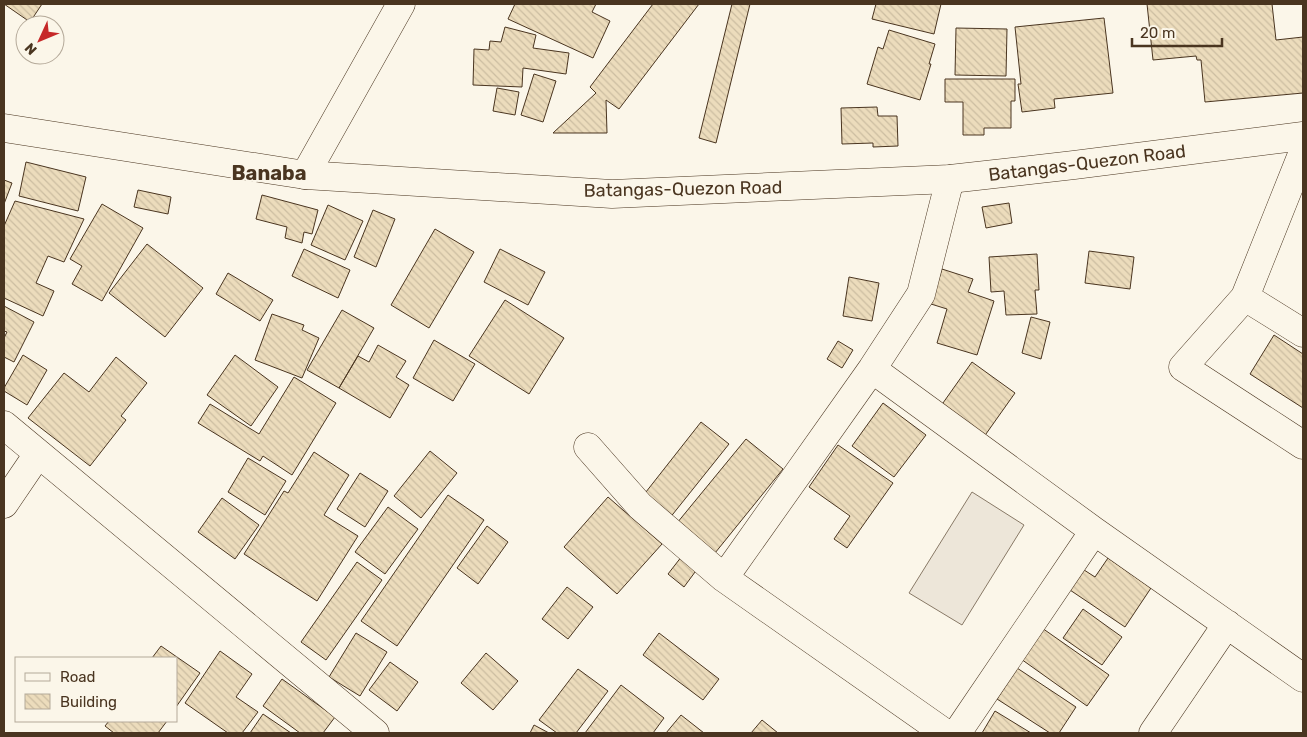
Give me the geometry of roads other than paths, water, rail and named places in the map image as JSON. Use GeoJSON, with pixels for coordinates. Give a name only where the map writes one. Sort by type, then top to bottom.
{"type":"FeatureCollection","features":[{"type":"Feature","properties":{"kind":"street"},"geometry":{"type":"LineString","coordinates":[[306,175],[401,4]]}},
{"type":"Feature","properties":{"kind":"street","name":"Batangas-Quezon Road"},"geometry":{"type":"LineString","coordinates":[[4,128],[306,175],[612,194],[950,179],[1074,166],[1303,136]]}},
{"type":"Feature","properties":{"kind":"street"},"geometry":{"type":"LineString","coordinates":[[1303,152],[1245,297],[1183,367],[1303,445]]}},
{"type":"Feature","properties":{"kind":"street"},"geometry":{"type":"LineString","coordinates":[[724,578],[872,369],[921,294],[950,179]]}},
{"type":"Feature","properties":{"kind":"street"},"geometry":{"type":"LineString","coordinates":[[1245,297],[1303,333]]}},
{"type":"Feature","properties":{"kind":"street"},"geometry":{"type":"LineString","coordinates":[[872,369],[1094,531],[1303,678]]}},
{"type":"Feature","properties":{"kind":"street"},"geometry":{"type":"LineString","coordinates":[[4,426],[375,733]]}},
{"type":"Feature","properties":{"kind":"street"},"geometry":{"type":"LineString","coordinates":[[588,447],[640,506],[724,578],[944,733]]}},
{"type":"Feature","properties":{"kind":"street"},"geometry":{"type":"LineString","coordinates":[[4,504],[38,454]]}},
{"type":"Feature","properties":{"kind":"street"},"geometry":{"type":"LineString","coordinates":[[956,733],[1094,531]]}},
{"type":"Feature","properties":{"kind":"street"},"geometry":{"type":"LineString","coordinates":[[1153,733],[1227,624]]}},
{"type":"Feature","properties":{"kind":"district","name":"Banaba"},"geometry":{"type":"Point","coordinates":[269,173]}}]}
